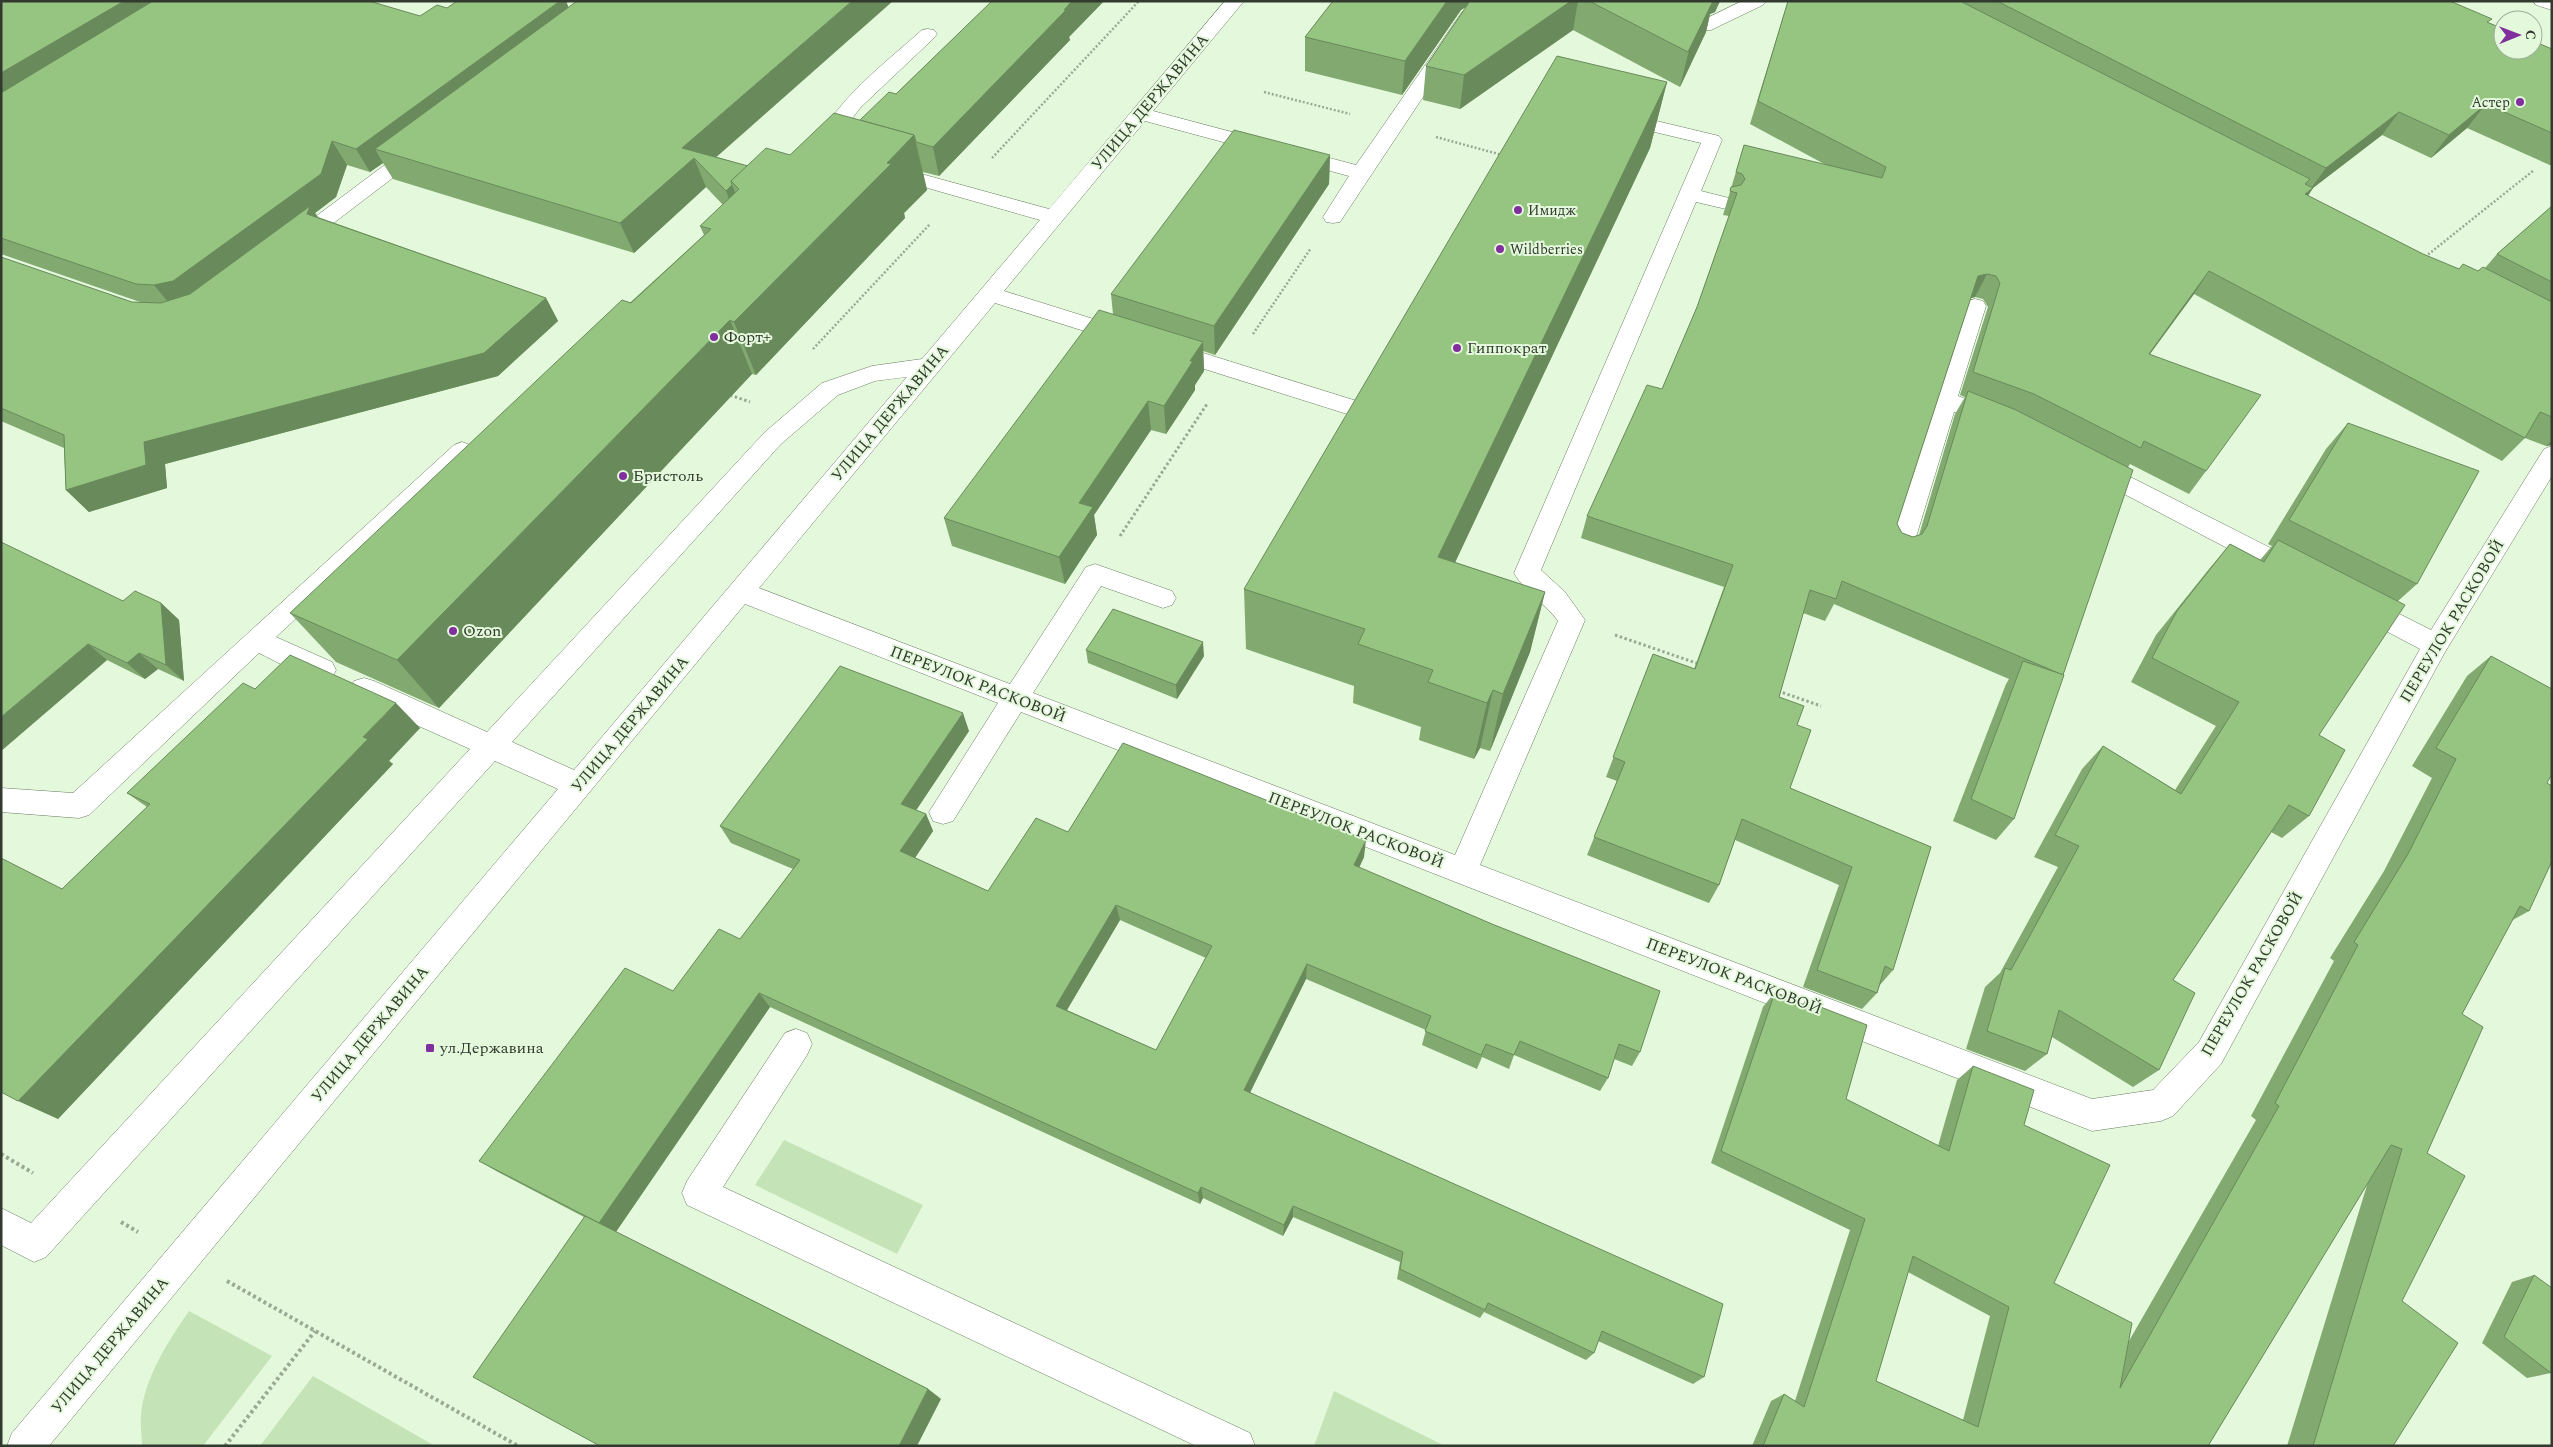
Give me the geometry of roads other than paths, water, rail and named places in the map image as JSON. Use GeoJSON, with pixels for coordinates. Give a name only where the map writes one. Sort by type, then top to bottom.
{"type":"FeatureCollection","features":[{"type":"Feature","properties":{"kind":"street","name":"УЛИЦА ДЕРЖАВИНА"},"geometry":{"type":"LineString","coordinates":[[25,1446],[1235,1]]}},
{"type":"Feature","properties":{"kind":"street"},"geometry":{"type":"LineString","coordinates":[[1333,217],[1468,16],[1490,1]]}},
{"type":"Feature","properties":{"kind":"street"},"geometry":{"type":"LineString","coordinates":[[1705,26],[1757,1]]}},
{"type":"Feature","properties":{"kind":"street"},"geometry":{"type":"LineString","coordinates":[[2542,1],[2552,5]]}},
{"type":"Feature","properties":{"kind":"street"},"geometry":{"type":"LineString","coordinates":[[825,158],[828,137],[841,118],[928,34]]}},
{"type":"Feature","properties":{"kind":"street"},"geometry":{"type":"LineString","coordinates":[[1463,871],[1572,620],[1556,599],[1527,573],[1712,140],[1596,112]]}},
{"type":"Feature","properties":{"kind":"street"},"geometry":{"type":"LineString","coordinates":[[1141,114],[1362,173]]}},
{"type":"Feature","properties":{"kind":"street"},"geometry":{"type":"LineString","coordinates":[[277,255],[435,137]]}},
{"type":"Feature","properties":{"kind":"street"},"geometry":{"type":"LineString","coordinates":[[869,165],[1054,217]]}},
{"type":"Feature","properties":{"kind":"street"},"geometry":{"type":"LineString","coordinates":[[1688,194],[1726,203]]}},
{"type":"Feature","properties":{"kind":"street"},"geometry":{"type":"LineString","coordinates":[[990,294],[1366,412],[1386,378]]}},
{"type":"Feature","properties":{"kind":"street"},"geometry":{"type":"LineString","coordinates":[[1900,547],[1975,306]]}},
{"type":"Feature","properties":{"kind":"street"},"geometry":{"type":"LineString","coordinates":[[1,1225],[34,1245],[773,438],[830,389],[872,374],[930,366]]}},
{"type":"Feature","properties":{"kind":"street"},"geometry":{"type":"LineString","coordinates":[[1945,400],[2011,425]]}},
{"type":"Feature","properties":{"kind":"street"},"geometry":{"type":"LineString","coordinates":[[1,800],[79,806],[479,435]]}},
{"type":"Feature","properties":{"kind":"street","name":"ПЕРЕУЛОК РАСКОВОЙ"},"geometry":{"type":"LineString","coordinates":[[741,592],[2092,1115],[2161,1105],[2210,1053],[2436,644],[2552,455]]}},
{"type":"Feature","properties":{"kind":"street"},"geometry":{"type":"LineString","coordinates":[[2073,457],[2436,644]]}},
{"type":"Feature","properties":{"kind":"street"},"geometry":{"type":"LineString","coordinates":[[942,812],[1095,574],[1163,598]]}},
{"type":"Feature","properties":{"kind":"street"},"geometry":{"type":"LineString","coordinates":[[256,640],[578,785]]}},
{"type":"Feature","properties":{"kind":"street"},"geometry":{"type":"LineString","coordinates":[[796,1044],[699,1193],[1237,1446]]}},
{"type":"Feature","properties":{"kind":"place","name":"Астер"},"geometry":{"type":"Point","coordinates":[2520,102]}},
{"type":"Feature","properties":{"kind":"place","name":"Имидж"},"geometry":{"type":"Point","coordinates":[1518,210]}},
{"type":"Feature","properties":{"kind":"place","name":"Wildberries"},"geometry":{"type":"Point","coordinates":[1500,249]}},
{"type":"Feature","properties":{"kind":"place","name":"Форт+"},"geometry":{"type":"Point","coordinates":[714,337]}},
{"type":"Feature","properties":{"kind":"place","name":"Гиппократ"},"geometry":{"type":"Point","coordinates":[1457,348]}},
{"type":"Feature","properties":{"kind":"place","name":"Бристоль"},"geometry":{"type":"Point","coordinates":[623,476]}},
{"type":"Feature","properties":{"kind":"place","name":"Ozon"},"geometry":{"type":"Point","coordinates":[453,631]}},
{"type":"Feature","properties":{"kind":"place","name":"ул.Державина"},"geometry":{"type":"Point","coordinates":[430,1048]}}]}
